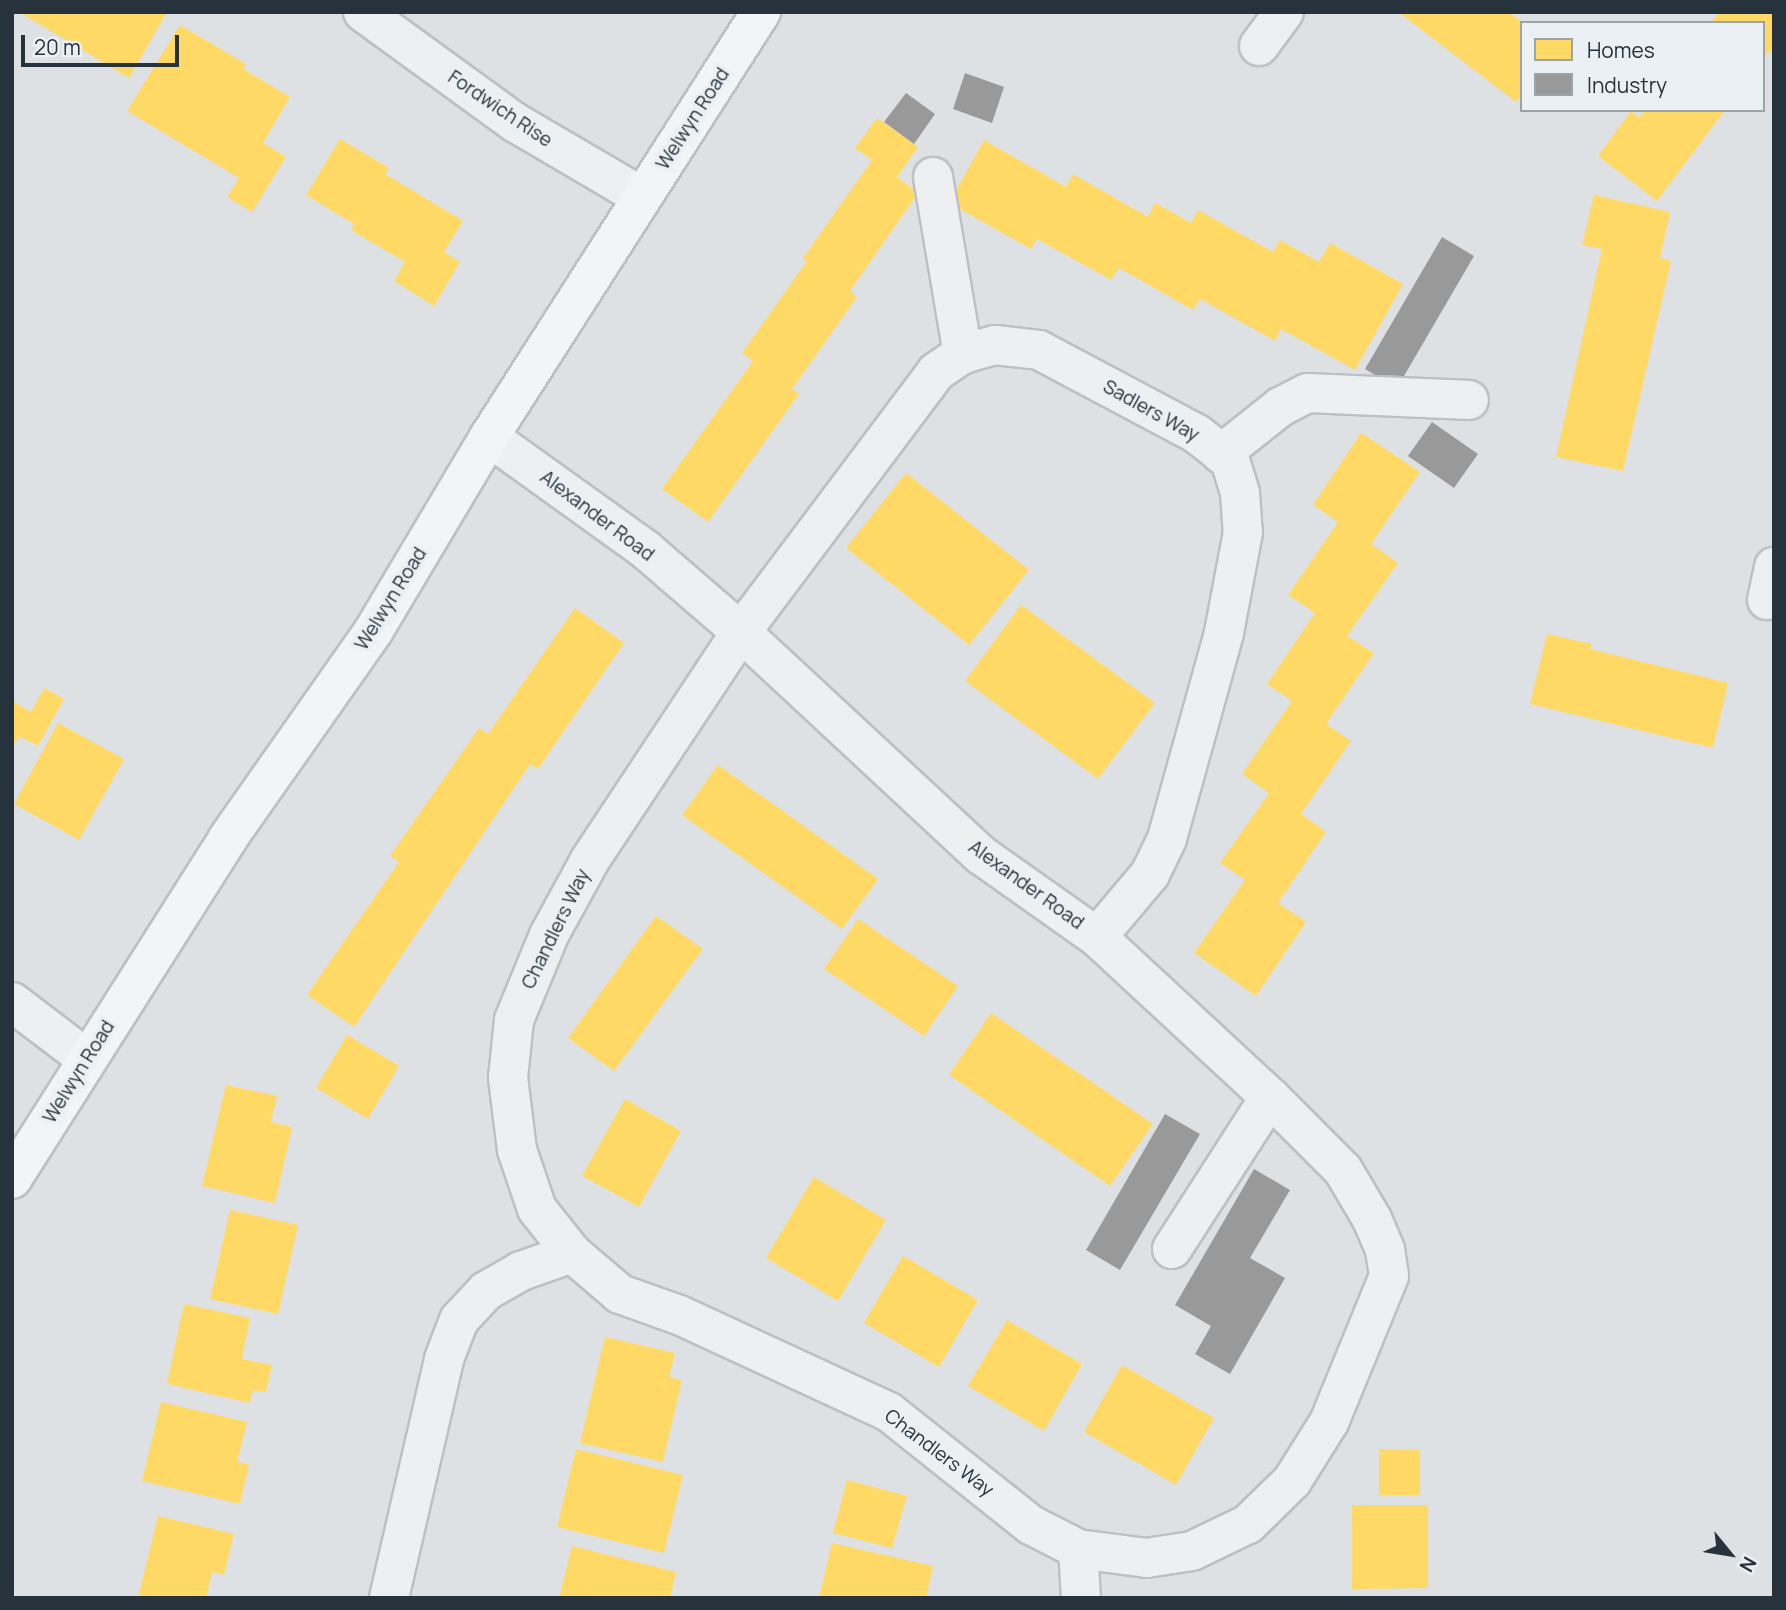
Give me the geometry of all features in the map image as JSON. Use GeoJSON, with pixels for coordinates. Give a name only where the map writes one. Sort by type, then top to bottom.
{"type":"FeatureCollection","features":[{"type":"Feature","properties":{"kind":"main road","name":"Welwyn Road"},"geometry":{"type":"LineString","coordinates":[[12,1179],[228,838],[374,630],[489,437],[761,12]]}},
{"type":"Feature","properties":{"kind":"street","name":"Fordwich Rise"},"geometry":{"type":"LineString","coordinates":[[363,12],[516,123],[642,197]]}},
{"type":"Feature","properties":{"kind":"street"},"geometry":{"type":"LineString","coordinates":[[1259,46],[1284,12]]}},
{"type":"Feature","properties":{"kind":"street"},"geometry":{"type":"LineString","coordinates":[[933,177],[964,354]]}},
{"type":"Feature","properties":{"kind":"street","name":"Sadlers Way"},"geometry":{"type":"LineString","coordinates":[[741,632],[936,372],[964,354],[996,345],[1039,350],[1197,434],[1230,460],[1240,494],[1242,532],[1224,633],[1158,860],[1097,937]]}},
{"type":"Feature","properties":{"kind":"street"},"geometry":{"type":"LineString","coordinates":[[1221,454],[1280,407],[1308,393],[1469,400]]}},
{"type":"Feature","properties":{"kind":"street","name":"Alexander Road"},"geometry":{"type":"LineString","coordinates":[[489,437],[646,550],[741,632],[981,855],[1097,937],[1270,1097],[1343,1170],[1372,1219],[1385,1250],[1389,1276],[1329,1422]]}},
{"type":"Feature","properties":{"kind":"street","name":"Chandlers Way"},"geometry":{"type":"LineString","coordinates":[[741,632],[590,860],[549,935],[514,1020],[508,1078],[517,1150],[537,1209],[572,1253],[620,1294],[679,1315],[889,1412],[967,1471],[1031,1525],[1078,1549],[1147,1558],[1192,1550],[1248,1524],[1292,1481],[1329,1422]]}},
{"type":"Feature","properties":{"kind":"street"},"geometry":{"type":"LineString","coordinates":[[12,1002],[87,1059]]}},
{"type":"Feature","properties":{"kind":"street"},"geometry":{"type":"LineString","coordinates":[[1172,1250],[1270,1097]]}},
{"type":"Feature","properties":{"kind":"street"},"geometry":{"type":"LineString","coordinates":[[389,1598],[444,1359],[459,1320],[486,1291],[521,1271],[572,1253]]}},
{"type":"Feature","properties":{"kind":"street"},"geometry":{"type":"LineString","coordinates":[[1078,1549],[1081,1598]]}},
{"type":"Feature","properties":{"kind":"building: Homes"},"geometry":{"type":"Polygon","coordinates":[[[19,12],[167,12],[129,78],[19,12]]]}},
{"type":"Feature","properties":{"kind":"building: Homes"},"geometry":{"type":"Polygon","coordinates":[[[1398,12],[1508,12],[1521,21],[1520,97],[1516,102],[1398,12]]]}},
{"type":"Feature","properties":{"kind":"building: Homes"},"geometry":{"type":"Polygon","coordinates":[[[1719,12],[1774,12],[1774,46],[1765,57],[1765,21],[1712,21],[1719,12]]]}},
{"type":"Feature","properties":{"kind":"building: Homes"},"geometry":{"type":"Polygon","coordinates":[[[180,25],[246,64],[243,69],[290,97],[263,143],[286,157],[252,212],[227,197],[239,178],[127,111],[180,25]]]}},
{"type":"Feature","properties":{"kind":"building: Homes"},"geometry":{"type":"Polygon","coordinates":[[[1630,112],[1639,118],[1644,112],[1724,112],[1657,201],[1598,156],[1630,112]]]}},
{"type":"Feature","properties":{"kind":"building: Homes"},"geometry":{"type":"Polygon","coordinates":[[[877,118],[918,147],[897,177],[918,193],[850,291],[857,297],[792,389],[799,394],[708,522],[662,489],[753,361],[742,353],[807,261],[803,258],[872,160],[855,148],[877,118]]]}},
{"type":"Feature","properties":{"kind":"building: Homes"},"geometry":{"type":"Polygon","coordinates":[[[340,139],[389,168],[385,174],[463,221],[444,252],[460,262],[434,306],[394,281],[405,262],[351,230],[354,224],[306,195],[340,139]]]}},
{"type":"Feature","properties":{"kind":"building: Homes"},"geometry":{"type":"Polygon","coordinates":[[[984,140],[1066,187],[1073,174],[1148,217],[1155,203],[1191,223],[1198,210],[1273,252],[1280,240],[1319,262],[1330,243],[1403,284],[1355,370],[1281,329],[1275,341],[1200,299],[1193,310],[1119,268],[1111,280],[1037,239],[1031,249],[949,203],[984,140]]]}},
{"type":"Feature","properties":{"kind":"building: Homes"},"geometry":{"type":"Polygon","coordinates":[[[1594,195],[1670,212],[1660,258],[1671,261],[1623,471],[1556,457],[1602,249],[1582,245],[1594,195]]]}},
{"type":"Feature","properties":{"kind":"building: Homes"},"geometry":{"type":"Polygon","coordinates":[[[1361,433],[1420,472],[1371,544],[1398,563],[1347,636],[1374,653],[1326,724],[1351,741],[1301,814],[1326,832],[1278,903],[1306,922],[1256,996],[1194,953],[1245,880],[1220,863],[1269,793],[1242,774],[1292,701],[1267,684],[1315,613],[1288,595],[1338,522],[1313,505],[1361,433]]]}},
{"type":"Feature","properties":{"kind":"building: Homes"},"geometry":{"type":"Polygon","coordinates":[[[906,473],[1029,570],[969,645],[846,548],[906,473]]]}},
{"type":"Feature","properties":{"kind":"building: Homes"},"geometry":{"type":"Polygon","coordinates":[[[1021,605],[1155,703],[1098,779],[965,681],[1021,605]]]}},
{"type":"Feature","properties":{"kind":"building: Homes"},"geometry":{"type":"Polygon","coordinates":[[[575,608],[624,643],[538,769],[530,764],[354,1027],[307,995],[399,862],[390,856],[479,728],[488,734],[575,608]]]}},
{"type":"Feature","properties":{"kind":"building: Homes"},"geometry":{"type":"Polygon","coordinates":[[[1547,634],[1592,644],[1590,649],[1728,683],[1713,748],[1530,704],[1547,634]]]}},
{"type":"Feature","properties":{"kind":"building: Homes"},"geometry":{"type":"Polygon","coordinates":[[[44,688],[64,699],[38,746],[19,736],[12,749],[12,701],[31,712],[44,688]]]}},
{"type":"Feature","properties":{"kind":"building: Homes"},"geometry":{"type":"Polygon","coordinates":[[[58,723],[124,759],[79,840],[14,804],[58,723]]]}},
{"type":"Feature","properties":{"kind":"building: Homes"},"geometry":{"type":"Polygon","coordinates":[[[718,765],[878,879],[842,929],[682,815],[718,765]]]}},
{"type":"Feature","properties":{"kind":"building: Homes"},"geometry":{"type":"Polygon","coordinates":[[[656,916],[703,949],[614,1071],[568,1038],[656,916]]]}},
{"type":"Feature","properties":{"kind":"building: Homes"},"geometry":{"type":"Polygon","coordinates":[[[858,919],[958,986],[924,1036],[824,969],[858,919]]]}},
{"type":"Feature","properties":{"kind":"building: Homes"},"geometry":{"type":"Polygon","coordinates":[[[991,1013],[1153,1124],[1110,1186],[949,1075],[991,1013]]]}},
{"type":"Feature","properties":{"kind":"building: Homes"},"geometry":{"type":"Polygon","coordinates":[[[347,1035],[399,1066],[368,1119],[316,1088],[347,1035]]]}},
{"type":"Feature","properties":{"kind":"building: Homes"},"geometry":{"type":"Polygon","coordinates":[[[226,1085],[277,1096],[271,1122],[292,1127],[275,1203],[202,1186],[226,1085]]]}},
{"type":"Feature","properties":{"kind":"building: Homes"},"geometry":{"type":"Polygon","coordinates":[[[625,1099],[681,1131],[639,1207],[582,1176],[625,1099]]]}},
{"type":"Feature","properties":{"kind":"building: Homes"},"geometry":{"type":"Polygon","coordinates":[[[814,1177],[886,1220],[838,1301],[766,1258],[814,1177]]]}},
{"type":"Feature","properties":{"kind":"building: Homes"},"geometry":{"type":"Polygon","coordinates":[[[230,1210],[298,1225],[278,1314],[210,1299],[230,1210]]]}},
{"type":"Feature","properties":{"kind":"building: Homes"},"geometry":{"type":"Polygon","coordinates":[[[903,1256],[978,1300],[939,1367],[864,1323],[903,1256]]]}},
{"type":"Feature","properties":{"kind":"building: Homes"},"geometry":{"type":"Polygon","coordinates":[[[184,1304],[250,1318],[242,1359],[272,1365],[266,1392],[253,1390],[250,1403],[167,1384],[184,1304]]]}},
{"type":"Feature","properties":{"kind":"building: Homes"},"geometry":{"type":"Polygon","coordinates":[[[1007,1320],[1082,1364],[1044,1431],[968,1386],[1007,1320]]]}},
{"type":"Feature","properties":{"kind":"building: Homes"},"geometry":{"type":"Polygon","coordinates":[[[605,1337],[675,1353],[669,1377],[682,1380],[663,1462],[580,1443],[605,1337]]]}},
{"type":"Feature","properties":{"kind":"building: Homes"},"geometry":{"type":"Polygon","coordinates":[[[1122,1365],[1214,1418],[1176,1485],[1084,1432],[1122,1365]]]}},
{"type":"Feature","properties":{"kind":"building: Homes"},"geometry":{"type":"Polygon","coordinates":[[[161,1402],[247,1422],[237,1462],[249,1464],[240,1504],[142,1481],[161,1402]]]}},
{"type":"Feature","properties":{"kind":"building: Homes"},"geometry":{"type":"Polygon","coordinates":[[[576,1449],[683,1475],[664,1553],[557,1527],[576,1449]]]}},
{"type":"Feature","properties":{"kind":"building: Homes"},"geometry":{"type":"Polygon","coordinates":[[[1379,1449],[1420,1450],[1420,1495],[1379,1495],[1379,1449]]]}},
{"type":"Feature","properties":{"kind":"building: Homes"},"geometry":{"type":"Polygon","coordinates":[[[847,1480],[907,1496],[892,1548],[833,1533],[847,1480]]]}},
{"type":"Feature","properties":{"kind":"building: Homes"},"geometry":{"type":"Polygon","coordinates":[[[1352,1505],[1428,1505],[1428,1588],[1352,1589],[1352,1505]]]}},
{"type":"Feature","properties":{"kind":"building: Homes"},"geometry":{"type":"Polygon","coordinates":[[[158,1516],[234,1534],[224,1575],[212,1572],[206,1598],[138,1598],[158,1516]]]}},
{"type":"Feature","properties":{"kind":"building: Homes"},"geometry":{"type":"Polygon","coordinates":[[[832,1543],[933,1566],[926,1598],[819,1598],[832,1543]]]}},
{"type":"Feature","properties":{"kind":"building: Homes"},"geometry":{"type":"Polygon","coordinates":[[[572,1546],[676,1572],[670,1598],[559,1598],[572,1546]]]}},
{"type":"Feature","properties":{"kind":"building: Industry"},"geometry":{"type":"Polygon","coordinates":[[[965,73],[1004,87],[992,123],[953,109],[965,73]]]}},
{"type":"Feature","properties":{"kind":"building: Industry"},"geometry":{"type":"Polygon","coordinates":[[[906,93],[935,114],[914,144],[884,122],[906,93]]]}},
{"type":"Feature","properties":{"kind":"building: Industry"},"geometry":{"type":"Polygon","coordinates":[[[1442,237],[1474,256],[1397,388],[1365,369],[1442,237]]]}},
{"type":"Feature","properties":{"kind":"building: Industry"},"geometry":{"type":"Polygon","coordinates":[[[1432,422],[1478,454],[1454,488],[1408,456],[1432,422]]]}},
{"type":"Feature","properties":{"kind":"building: Industry"},"geometry":{"type":"Polygon","coordinates":[[[1165,1114],[1200,1134],[1120,1270],[1086,1250],[1165,1114]]]}},
{"type":"Feature","properties":{"kind":"building: Industry"},"geometry":{"type":"Polygon","coordinates":[[[1254,1169],[1290,1190],[1250,1258],[1285,1278],[1230,1374],[1195,1354],[1211,1326],[1175,1305],[1254,1169]]]}}]}
